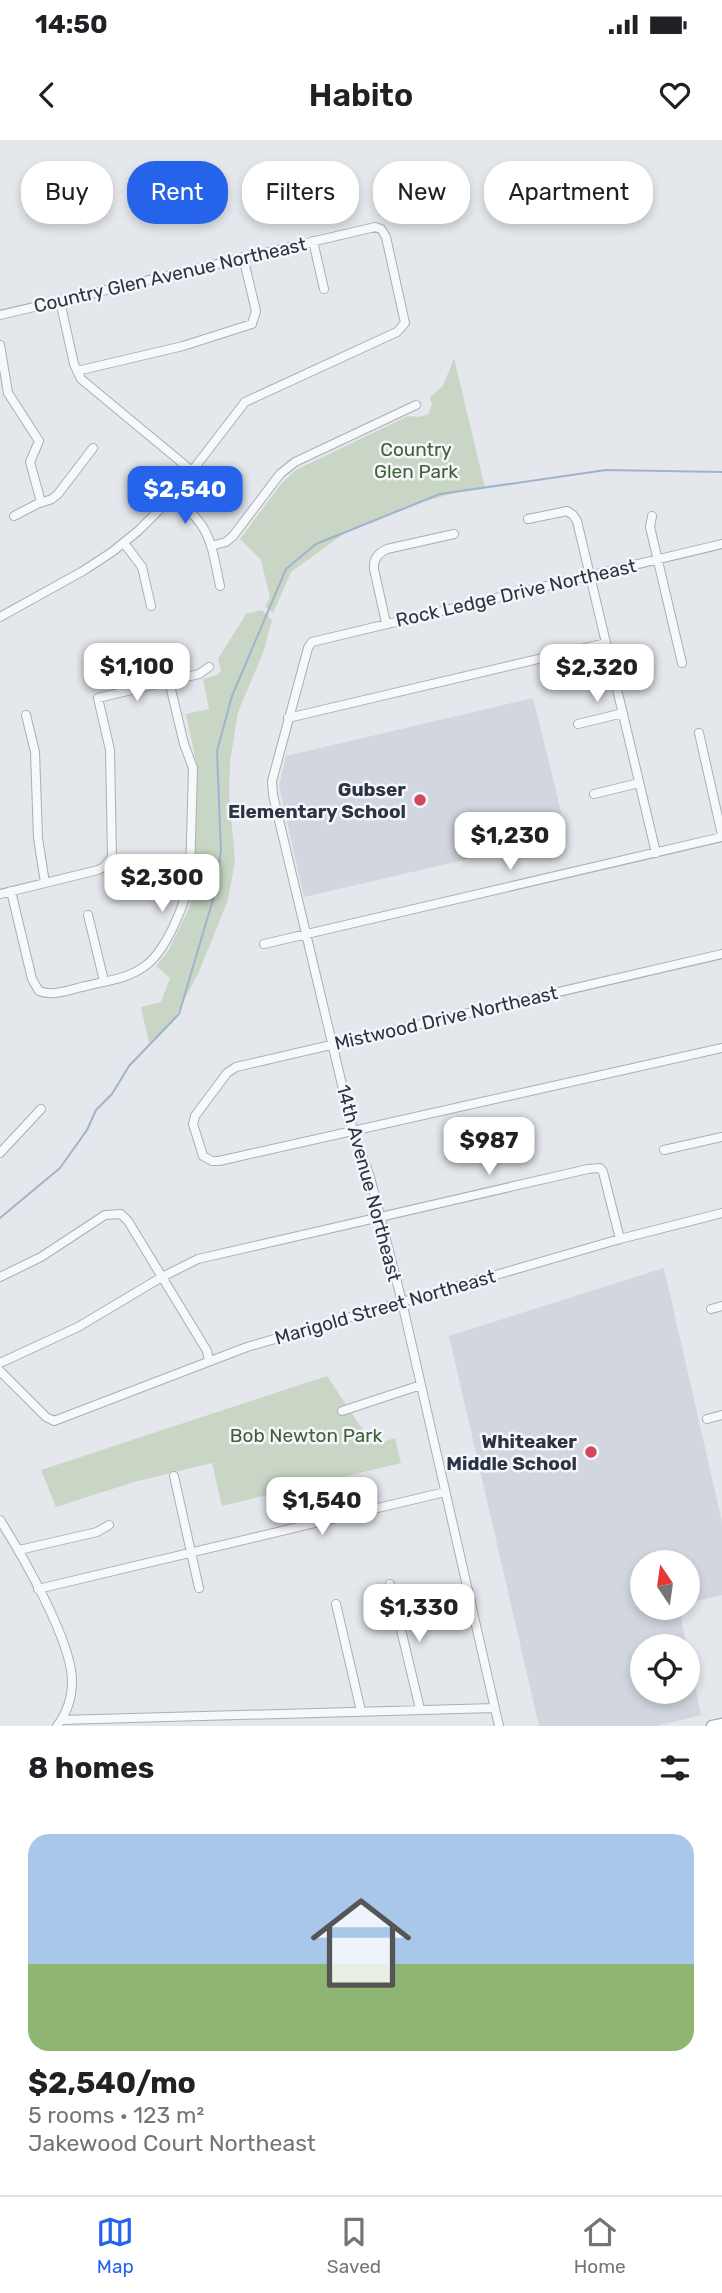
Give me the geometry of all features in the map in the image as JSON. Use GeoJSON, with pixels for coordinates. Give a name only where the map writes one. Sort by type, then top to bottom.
{"type":"FeatureCollection","features":[{"type":"Feature","properties":{"kind":"main road"},"geometry":{"type":"LineString","coordinates":[[712,1726],[722,1724]]}},
{"type":"Feature","properties":{"kind":"street","name":"Country Glen Avenue Northeast"},"geometry":{"type":"LineString","coordinates":[[0,315],[368,228],[381,229],[386,237],[405,318],[403,328],[245,402],[192,471]]}},
{"type":"Feature","properties":{"kind":"street"},"geometry":{"type":"LineString","coordinates":[[313,241],[324,289]]}},
{"type":"Feature","properties":{"kind":"street"},"geometry":{"type":"LineString","coordinates":[[77,371],[183,346],[252,324],[256,311],[243,257]]}},
{"type":"Feature","properties":{"kind":"street"},"geometry":{"type":"LineString","coordinates":[[0,617],[83,571],[124,543],[172,497],[192,471],[113,403],[87,386],[77,371],[60,301]]}},
{"type":"Feature","properties":{"kind":"street"},"geometry":{"type":"LineString","coordinates":[[1,347],[8,393],[39,442],[30,462],[40,503]]}},
{"type":"Feature","properties":{"kind":"street"},"geometry":{"type":"LineString","coordinates":[[211,546],[226,542],[233,536],[280,474],[295,462],[416,405]]}},
{"type":"Feature","properties":{"kind":"street"},"geometry":{"type":"LineString","coordinates":[[14,516],[58,494],[93,448]]}},
{"type":"Feature","properties":{"kind":"street"},"geometry":{"type":"LineString","coordinates":[[172,497],[199,520],[205,529],[220,586]]}},
{"type":"Feature","properties":{"kind":"street"},"geometry":{"type":"LineString","coordinates":[[528,520],[563,512],[573,515],[577,521],[656,853]]}},
{"type":"Feature","properties":{"kind":"street"},"geometry":{"type":"LineString","coordinates":[[652,516],[650,527],[682,663]]}},
{"type":"Feature","properties":{"kind":"street"},"geometry":{"type":"LineString","coordinates":[[386,624],[373,569],[378,555],[387,550],[454,534]]}},
{"type":"Feature","properties":{"kind":"street"},"geometry":{"type":"LineString","coordinates":[[124,543],[142,568],[151,606]]}},
{"type":"Feature","properties":{"kind":"street","name":"Rock Ledge Drive Northeast"},"geometry":{"type":"LineString","coordinates":[[310,643],[722,544]]}},
{"type":"Feature","properties":{"kind":"street","name":"14th Avenue Northeast"},"geometry":{"type":"LineString","coordinates":[[310,643],[271,789],[353,1131],[365,1159],[402,1302],[499,1726]]}},
{"type":"Feature","properties":{"kind":"street"},"geometry":{"type":"LineString","coordinates":[[288,718],[606,643]]}},
{"type":"Feature","properties":{"kind":"street"},"geometry":{"type":"LineString","coordinates":[[0,894],[98,870],[112,857],[110,757],[98,698],[200,674],[209,667]]}},
{"type":"Feature","properties":{"kind":"street"},"geometry":{"type":"LineString","coordinates":[[11,891],[32,979],[39,991],[55,993],[130,975],[146,967],[167,936],[188,891],[193,768],[184,744],[169,681]]}},
{"type":"Feature","properties":{"kind":"street"},"geometry":{"type":"LineString","coordinates":[[578,724],[623,713]]}},
{"type":"Feature","properties":{"kind":"street"},"geometry":{"type":"LineString","coordinates":[[26,715],[35,752],[37,830],[45,883]]}},
{"type":"Feature","properties":{"kind":"street"},"geometry":{"type":"LineString","coordinates":[[264,944],[722,836],[699,733]]}},
{"type":"Feature","properties":{"kind":"street"},"geometry":{"type":"LineString","coordinates":[[594,794],[639,783]]}},
{"type":"Feature","properties":{"kind":"street"},"geometry":{"type":"LineString","coordinates":[[88,915],[104,981]]}},
{"type":"Feature","properties":{"kind":"street","name":"Mistwood Drive Northeast"},"geometry":{"type":"LineString","coordinates":[[353,1131],[212,1161],[201,1152],[193,1119],[231,1069],[722,954]]}},
{"type":"Feature","properties":{"kind":"street"},"geometry":{"type":"LineString","coordinates":[[353,1131],[722,1048]]}},
{"type":"Feature","properties":{"kind":"street"},"geometry":{"type":"LineString","coordinates":[[0,1153],[41,1109]]}},
{"type":"Feature","properties":{"kind":"street"},"geometry":{"type":"LineString","coordinates":[[664,1150],[722,1137]]}},
{"type":"Feature","properties":{"kind":"street"},"geometry":{"type":"LineString","coordinates":[[0,1363],[78,1327],[198,1259],[588,1169],[600,1168],[620,1239]]}},
{"type":"Feature","properties":{"kind":"street","name":"Marigold Street Northeast"},"geometry":{"type":"LineString","coordinates":[[0,1371],[46,1417],[54,1421],[247,1347],[620,1239],[722,1213]]}},
{"type":"Feature","properties":{"kind":"street"},"geometry":{"type":"LineString","coordinates":[[0,1277],[41,1257],[100,1218],[121,1214],[128,1221],[207,1351],[209,1361]]}},
{"type":"Feature","properties":{"kind":"street"},"geometry":{"type":"LineString","coordinates":[[711,1309],[722,1306]]}},
{"type":"Feature","properties":{"kind":"street"},"geometry":{"type":"LineString","coordinates":[[342,1411],[421,1385]]}},
{"type":"Feature","properties":{"kind":"street"},"geometry":{"type":"LineString","coordinates":[[707,1419],[722,1415]]}},
{"type":"Feature","properties":{"kind":"street"},"geometry":{"type":"LineString","coordinates":[[174,1476],[199,1588]]}},
{"type":"Feature","properties":{"kind":"street"},"geometry":{"type":"LineString","coordinates":[[38,1590],[446,1492]]}},
{"type":"Feature","properties":{"kind":"street"},"geometry":{"type":"LineString","coordinates":[[0,1520],[19,1550],[63,1642],[70,1665],[71,1695],[59,1723],[174,1721],[495,1707]]}},
{"type":"Feature","properties":{"kind":"street"},"geometry":{"type":"LineString","coordinates":[[19,1550],[97,1532],[110,1525]]}},
{"type":"Feature","properties":{"kind":"street"},"geometry":{"type":"LineString","coordinates":[[390,1584],[420,1709]]}},
{"type":"Feature","properties":{"kind":"street"},"geometry":{"type":"LineString","coordinates":[[336,1604],[361,1711]]}},
{"type":"Feature","properties":{"kind":"shaded area","name":"Gubser Elementary School"},"geometry":{"type":"Polygon","coordinates":[[[533,698],[567,836],[304,897],[279,786],[286,756],[533,698]]]}},
{"type":"Feature","properties":{"kind":"shaded area","name":"Whiteaker Middle School"},"geometry":{"type":"Polygon","coordinates":[[[664,1268],[722,1522],[722,1595],[700,1600],[700,1550],[630,1550],[630,1620],[681,1620],[684,1634],[630,1634],[630,1704],[699,1704],[701,1715],[657,1726],[539,1726],[449,1336],[664,1268]]]}},
{"type":"Feature","properties":{"kind":"green space","name":"Country Glen Park"},"geometry":{"type":"Polygon","coordinates":[[[454,358],[485,488],[462,491],[414,504],[346,532],[291,572],[273,613],[265,606],[270,598],[261,560],[240,539],[281,484],[296,470],[408,416],[420,417],[428,414],[432,405],[430,397],[443,386],[454,358]]]}},
{"type":"Feature","properties":{"kind":"green space"},"geometry":{"type":"Polygon","coordinates":[[[262,610],[272,620],[263,653],[238,712],[230,762],[229,793],[235,861],[228,900],[198,974],[172,1023],[149,1043],[141,1007],[161,1002],[170,978],[156,966],[169,950],[191,904],[195,878],[197,766],[186,714],[209,709],[203,679],[218,675],[221,670],[218,659],[246,614],[262,610]]]}},
{"type":"Feature","properties":{"kind":"green space","name":"Bob Newton Park"},"geometry":{"type":"Polygon","coordinates":[[[327,1376],[373,1445],[395,1438],[401,1463],[222,1506],[212,1463],[134,1482],[56,1507],[41,1470],[327,1376]]]}},
{"type":"Feature","properties":{"kind":"waterway"},"geometry":{"type":"LineString","coordinates":[[0,1218],[60,1168],[87,1130],[96,1110],[112,1094],[129,1066],[179,1014],[214,896],[221,851],[217,751],[232,696],[286,569],[316,544],[440,494],[606,470],[722,472]]}},
{"type":"Feature","properties":{"kind":"place","name":"Gubser Elementary School"},"geometry":{"type":"Point","coordinates":[420,800]}},
{"type":"Feature","properties":{"kind":"place","name":"Whiteaker Middle School"},"geometry":{"type":"Point","coordinates":[591,1452]}}]}
